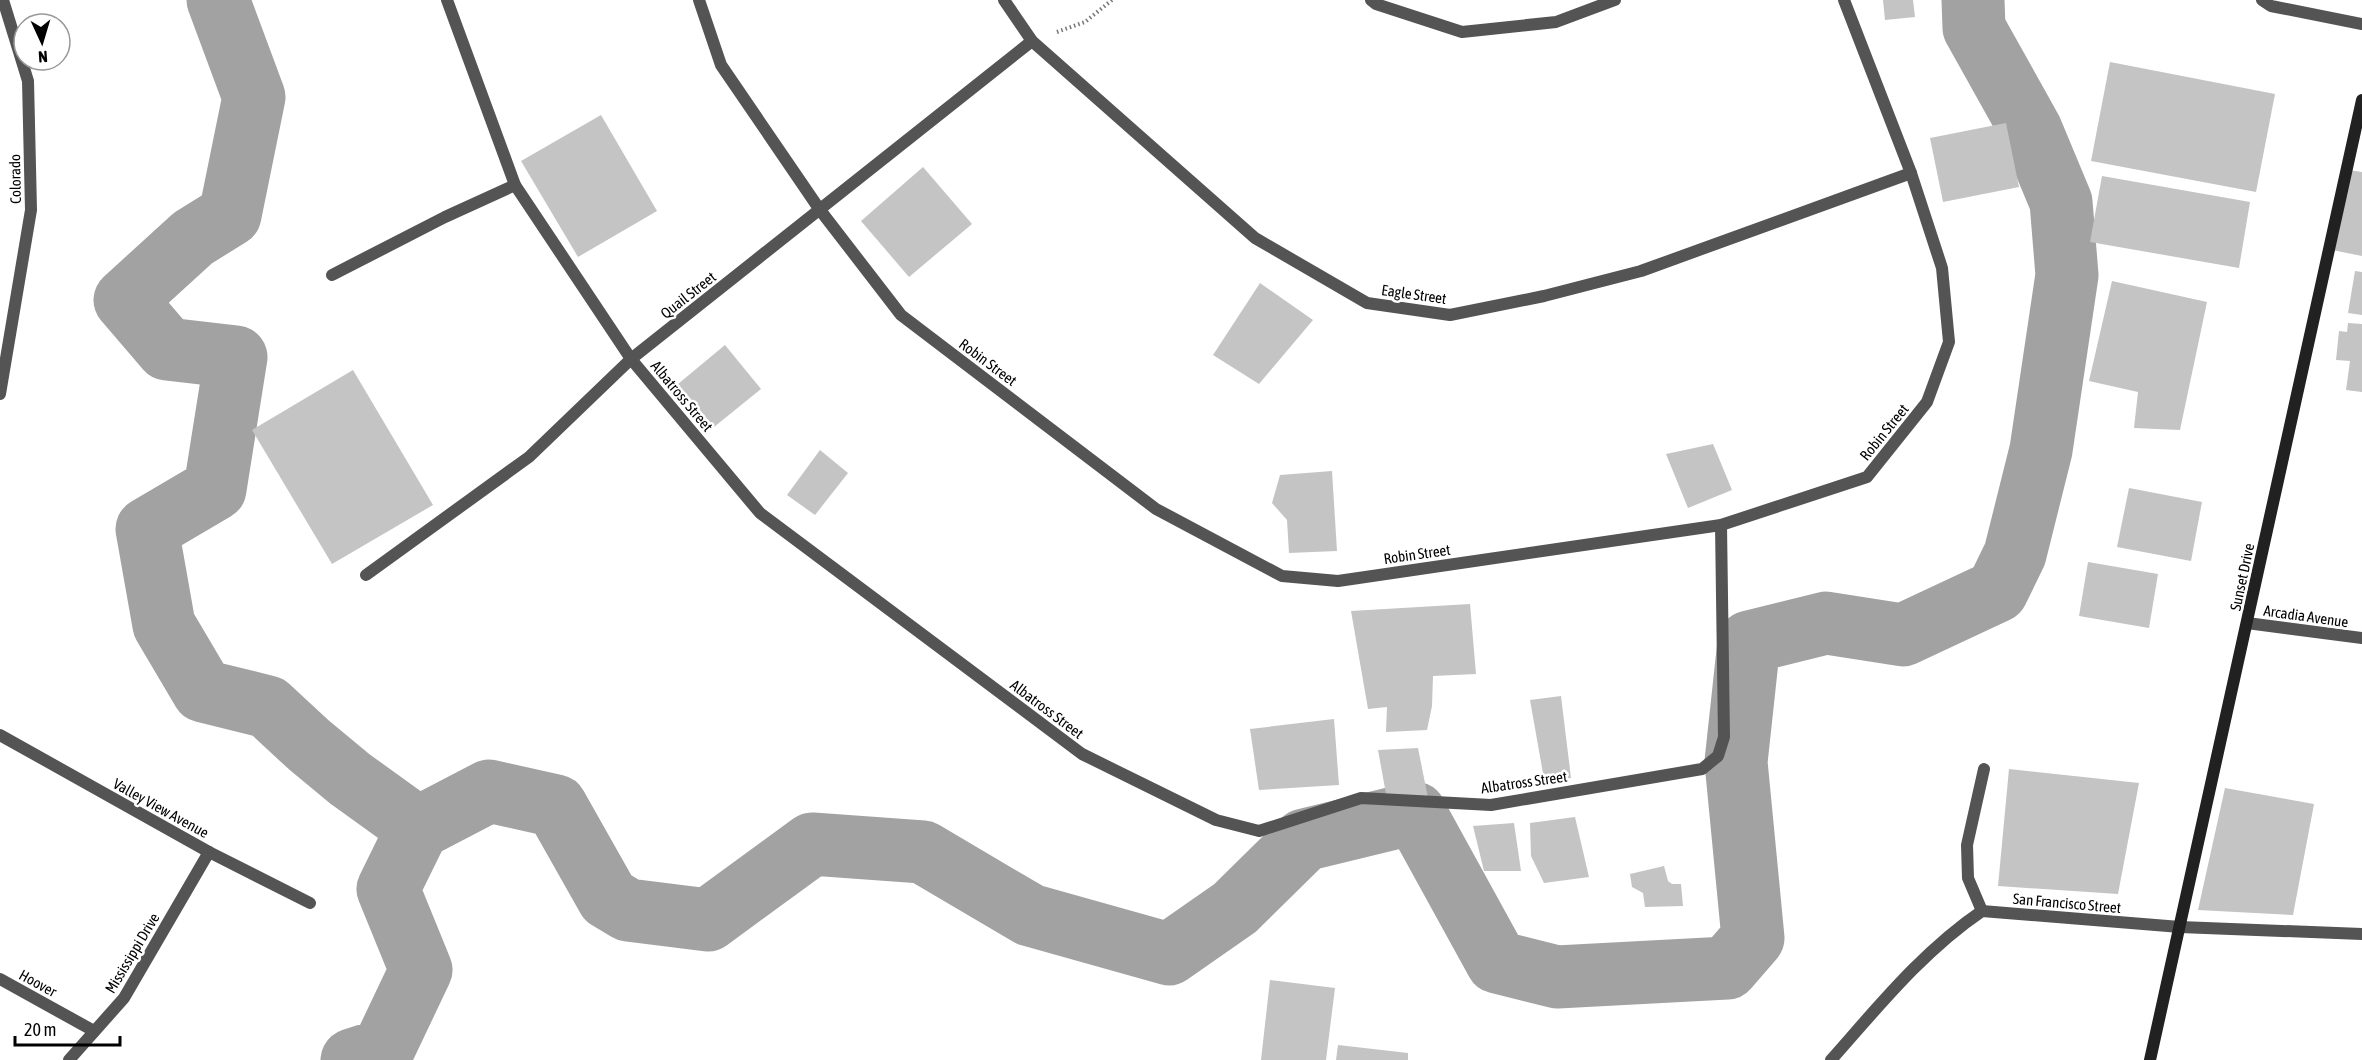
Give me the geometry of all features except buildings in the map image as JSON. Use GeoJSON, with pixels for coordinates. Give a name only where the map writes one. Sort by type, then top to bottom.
{"type":"FeatureCollection","features":[{"type":"Feature","properties":{"kind":"street","name":"Colorado"},"geometry":{"type":"LineString","coordinates":[[0,394],[31,210],[28,81],[3,0]]}},
{"type":"Feature","properties":{"kind":"street","name":"Albatross Street"},"geometry":{"type":"LineString","coordinates":[[447,0],[515,185],[631,359],[760,513],[1082,754],[1216,820],[1259,831],[1361,798],[1491,805],[1702,769],[1718,756],[1724,737],[1721,525]]}},
{"type":"Feature","properties":{"kind":"street","name":"Robin Street"},"geometry":{"type":"LineString","coordinates":[[699,0],[720,65],[820,210],[901,315],[1156,508],[1282,576],[1338,581],[1721,525],[1867,477],[1927,402],[1949,342],[1942,268],[1911,173],[1844,0]]}},
{"type":"Feature","properties":{"kind":"street","name":"Eagle Street"},"geometry":{"type":"LineString","coordinates":[[1004,0],[1032,41],[1255,238],[1367,303],[1450,315],[1544,296],[1641,271],[1911,173]]}},
{"type":"Feature","properties":{"kind":"street"},"geometry":{"type":"LineString","coordinates":[[1371,0],[1376,4],[1462,32],[1556,22],[1615,0]]}},
{"type":"Feature","properties":{"kind":"street"},"geometry":{"type":"LineString","coordinates":[[2262,0],[2271,6],[2362,24]]}},
{"type":"Feature","properties":{"kind":"street","name":"Quail Street"},"geometry":{"type":"LineString","coordinates":[[366,575],[529,457],[631,359],[1032,41]]}},
{"type":"Feature","properties":{"kind":"street","name":"Sunset Drive"},"geometry":{"type":"LineString","coordinates":[[2150,1060],[2362,100]]}},
{"type":"Feature","properties":{"kind":"street"},"geometry":{"type":"LineString","coordinates":[[332,275],[445,217],[515,185]]}},
{"type":"Feature","properties":{"kind":"street","name":"Arcadia Avenue"},"geometry":{"type":"LineString","coordinates":[[2247,623],[2362,638]]}},
{"type":"Feature","properties":{"kind":"street","name":"Valley View Avenue"},"geometry":{"type":"LineString","coordinates":[[0,735],[209,852],[310,903]]}},
{"type":"Feature","properties":{"kind":"street"},"geometry":{"type":"LineString","coordinates":[[1831,1060],[1897,985],[1956,929],[1982,911],[1968,878],[1967,845],[1984,769]]}},
{"type":"Feature","properties":{"kind":"street","name":"Mississippi Drive"},"geometry":{"type":"LineString","coordinates":[[69,1060],[124,998],[209,852]]}},
{"type":"Feature","properties":{"kind":"street","name":"San Francisco Street"},"geometry":{"type":"LineString","coordinates":[[1982,911],[2180,927],[2362,934]]}},
{"type":"Feature","properties":{"kind":"street","name":"Hoover"},"geometry":{"type":"LineString","coordinates":[[0,979],[93,1031]]}},
{"type":"Feature","properties":{"kind":"path"},"geometry":{"type":"LineString","coordinates":[[1032,41],[1085,22],[1112,0]]}},
{"type":"Feature","properties":{"kind":"waterway"},"geometry":{"type":"LineString","coordinates":[[218,0],[254,97],[230,215],[193,238],[125,300],[167,349],[236,357],[215,489],[147,529],[164,625],[203,691],[268,707],[350,779],[418,828]]}},
{"type":"Feature","properties":{"kind":"waterway"},"geometry":{"type":"LineString","coordinates":[[352,1060],[383,1050],[421,970],[388,889],[418,828],[489,791],[556,806],[608,898],[628,910],[708,920],[812,844],[923,852],[1030,915],[1169,954],[1235,908],[1304,840],[1415,813],[1497,962],[1557,977],[1727,968],[1753,938],[1736,762],[1749,642],[1826,623],[1903,635],[1997,591],[2015,554],[2041,450],[2067,275],[2061,202],[2031,130],[1974,28],[1973,0]]}}]}
